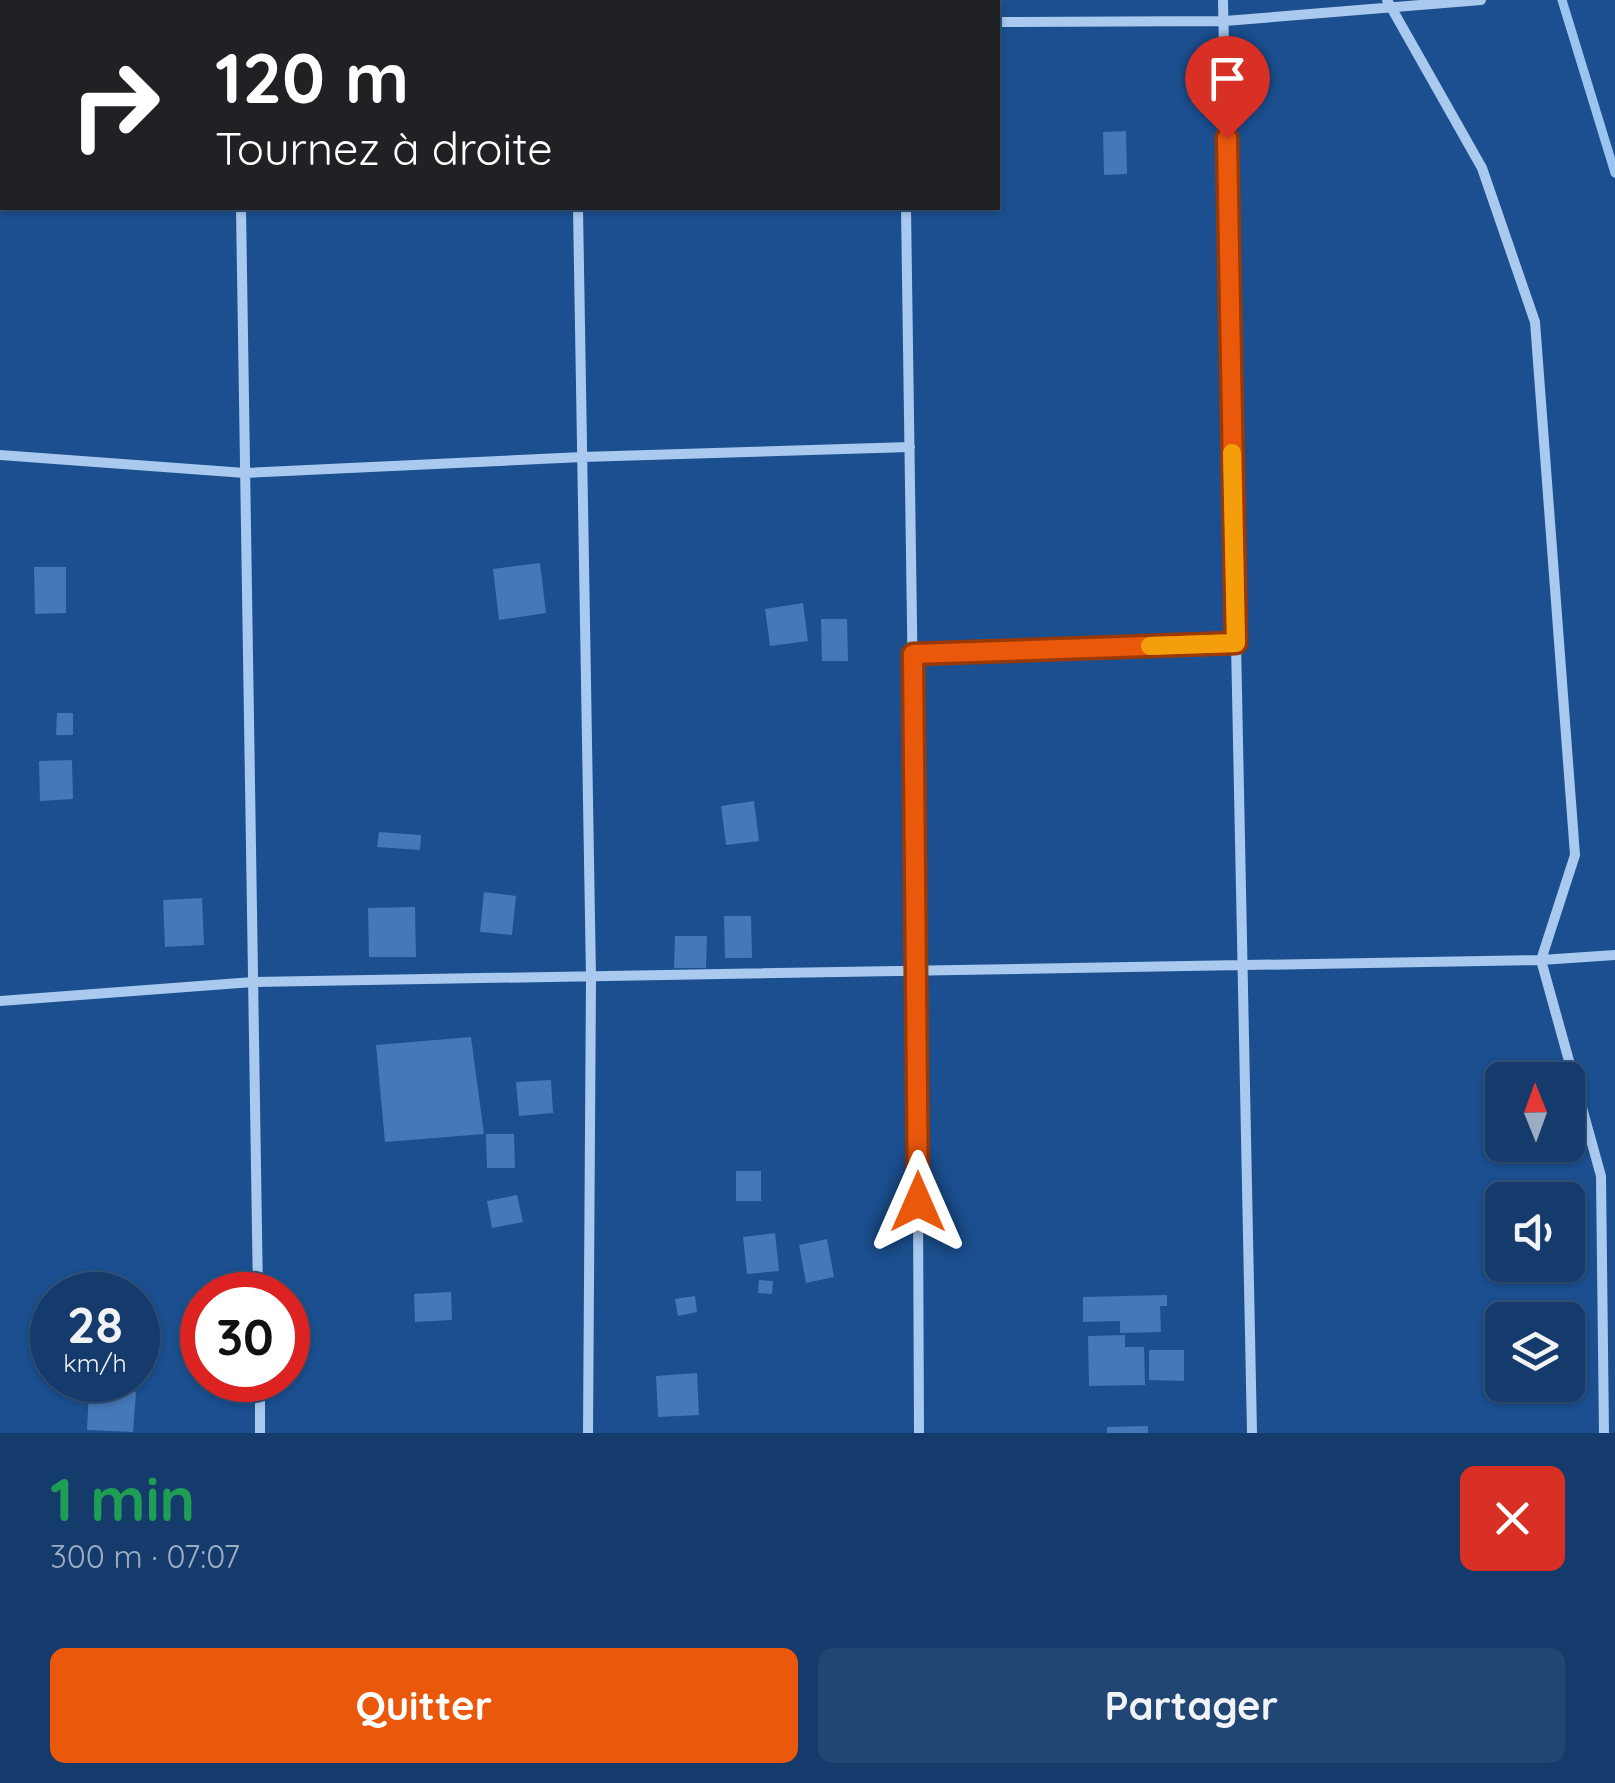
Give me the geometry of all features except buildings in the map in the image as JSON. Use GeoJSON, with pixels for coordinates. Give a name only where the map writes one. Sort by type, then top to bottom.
{"type":"FeatureCollection","features":[{"type":"Feature","properties":{"kind":"street"},"geometry":{"type":"LineString","coordinates":[[1223,0],[1252,1433]]}},
{"type":"Feature","properties":{"kind":"street"},"geometry":{"type":"LineString","coordinates":[[1000,22],[1225,21],[1390,4],[1480,0]]}},
{"type":"Feature","properties":{"kind":"street"},"geometry":{"type":"LineString","coordinates":[[1390,4],[1482,168],[1535,322],[1575,855],[1541,960],[1601,1176],[1604,1433]]}},
{"type":"Feature","properties":{"kind":"street"},"geometry":{"type":"LineString","coordinates":[[241,210],[258,1272]]}},
{"type":"Feature","properties":{"kind":"street"},"geometry":{"type":"LineString","coordinates":[[578,210],[590,978],[588,1433]]}},
{"type":"Feature","properties":{"kind":"street"},"geometry":{"type":"LineString","coordinates":[[906,210],[920,1433]]}},
{"type":"Feature","properties":{"kind":"street"},"geometry":{"type":"LineString","coordinates":[[0,454],[245,473],[910,447]]}},
{"type":"Feature","properties":{"kind":"street"},"geometry":{"type":"LineString","coordinates":[[913,654],[1236,643]]}},
{"type":"Feature","properties":{"kind":"street"},"geometry":{"type":"LineString","coordinates":[[0,1001],[254,982],[1541,960],[1615,955]]}},
{"type":"Feature","properties":{"kind":"street"},"geometry":{"type":"LineString","coordinates":[[260,1402],[260,1433]]}},
{"type":"Feature","properties":{"kind":"waterway"},"geometry":{"type":"LineString","coordinates":[[1562,0],[1615,173]]}},
{"type":"Feature","properties":{"kind":"slow traffic"},"geometry":{"type":"LineString","coordinates":[[1150,646],[1236,643],[1232,453]]}},
{"type":"Feature","properties":{"kind":"route"},"geometry":{"type":"LineString","coordinates":[[918,1202],[913,654],[1236,643],[1227,138]]}}]}
